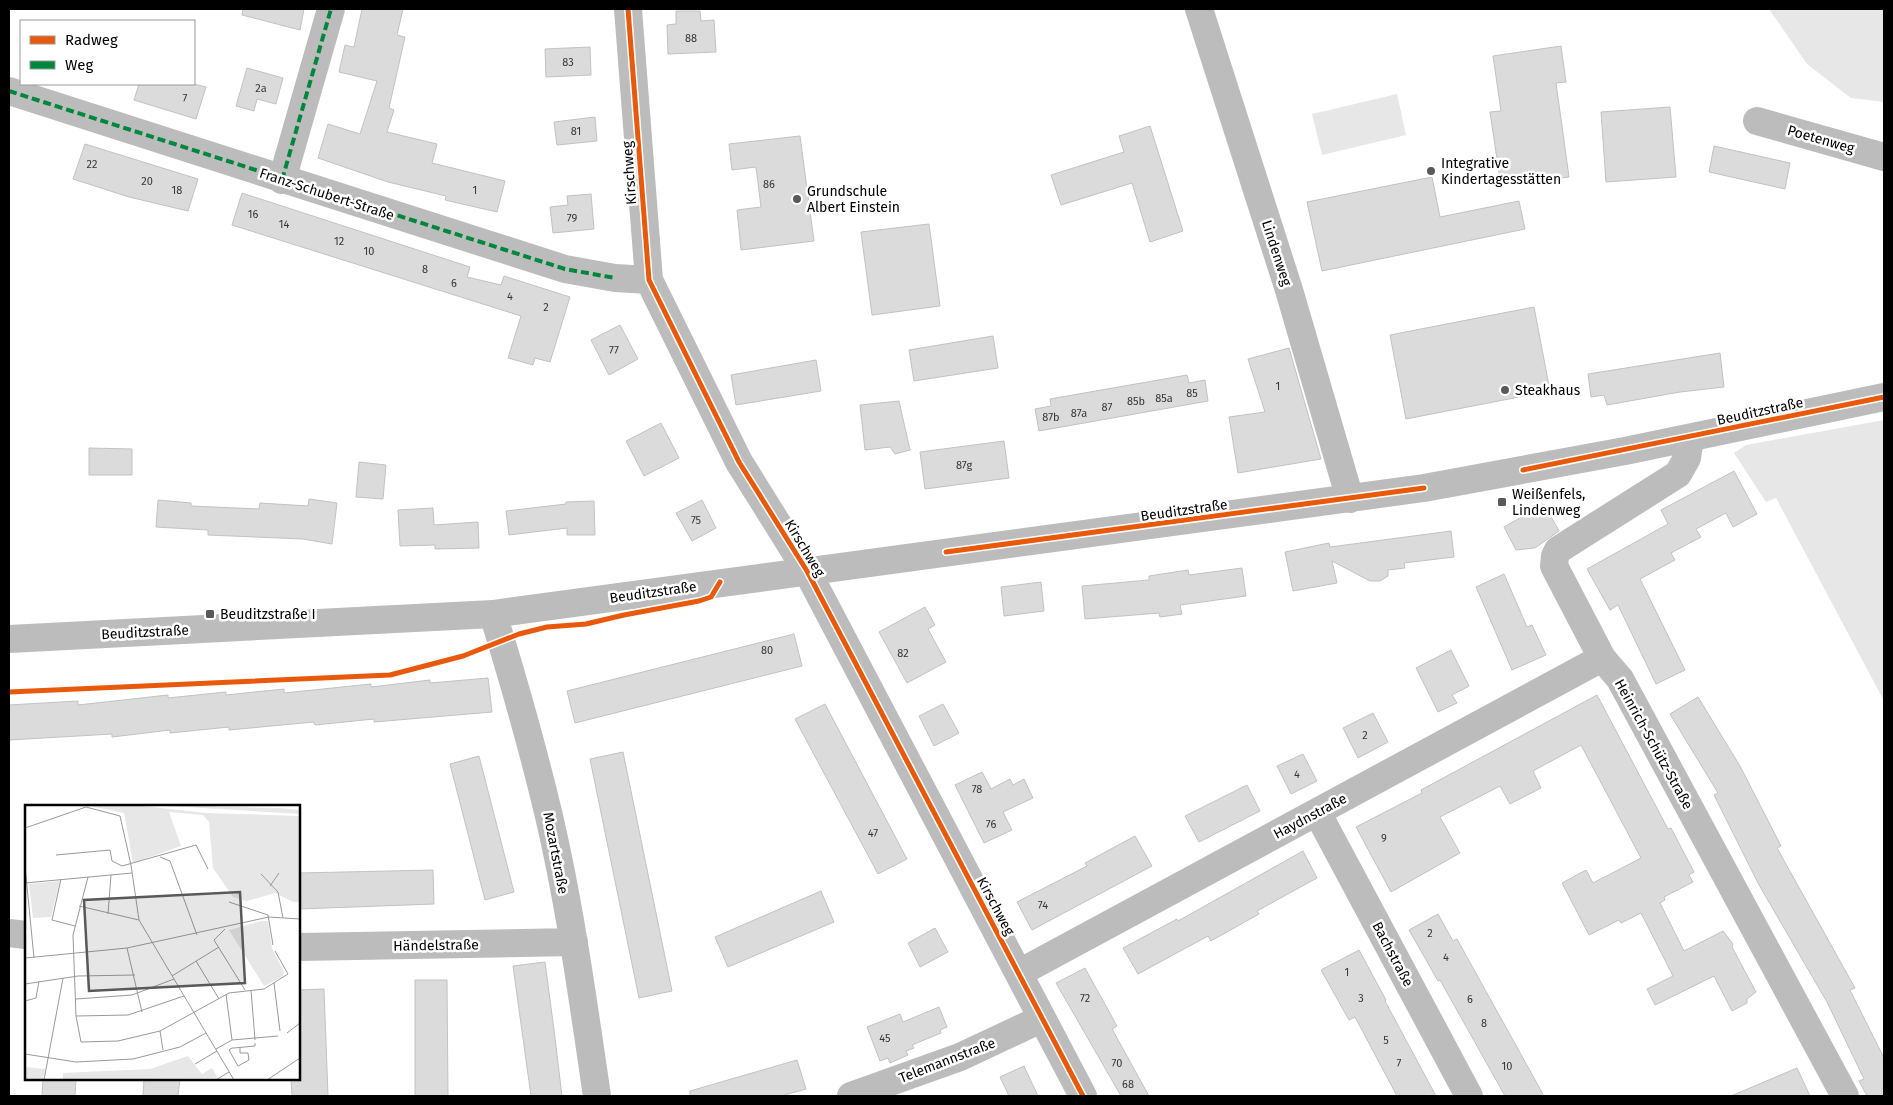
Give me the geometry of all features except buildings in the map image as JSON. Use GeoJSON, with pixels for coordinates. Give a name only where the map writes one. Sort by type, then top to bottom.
{"type":"FeatureCollection","features":[{"type":"Feature","properties":{"kind":"street"},"geometry":{"type":"LineString","coordinates":[[282,180],[332,9]]}},
{"type":"Feature","properties":{"kind":"street","name":"Kirschweg"},"geometry":{"type":"LineString","coordinates":[[628,9],[649,280],[739,462],[807,571],[873,701],[1083,1096]]}},
{"type":"Feature","properties":{"kind":"street","name":"Lindenweg"},"geometry":{"type":"LineString","coordinates":[[1200,9],[1289,290],[1350,499]]}},
{"type":"Feature","properties":{"kind":"street","name":"Franz-Schubert-Straße"},"geometry":{"type":"LineString","coordinates":[[9,91],[282,180],[565,269],[615,278],[649,280]]}},
{"type":"Feature","properties":{"kind":"street","name":"Poetenweg"},"geometry":{"type":"LineString","coordinates":[[1757,121],[1884,157]]}},
{"type":"Feature","properties":{"kind":"street","name":"Beuditzstraße"},"geometry":{"type":"LineString","coordinates":[[9,639],[493,614],[1350,499],[1461,482],[1690,438],[1884,397]]}},
{"type":"Feature","properties":{"kind":"street","name":"Heinrich-Schütz-Straße"},"geometry":{"type":"LineString","coordinates":[[1690,438],[1687,458],[1678,474],[1563,547],[1555,556],[1554,566],[1602,658],[1620,679],[1845,1096]]}},
{"type":"Feature","properties":{"kind":"street","name":"Mozartstraße"},"geometry":{"type":"LineString","coordinates":[[493,614],[519,700],[548,813],[574,942],[596,1096]]}},
{"type":"Feature","properties":{"kind":"street","name":"Haydnstraße"},"geometry":{"type":"LineString","coordinates":[[1018,973],[1602,658]]}},
{"type":"Feature","properties":{"kind":"street","name":"Bachstraße"},"geometry":{"type":"LineString","coordinates":[[1317,812],[1469,1096]]}},
{"type":"Feature","properties":{"kind":"street"},"geometry":{"type":"LineString","coordinates":[[9,933],[25,935]]}},
{"type":"Feature","properties":{"kind":"street","name":"Händelstraße"},"geometry":{"type":"LineString","coordinates":[[300,948],[574,942]]}},
{"type":"Feature","properties":{"kind":"street","name":"Telemannstraße"},"geometry":{"type":"LineString","coordinates":[[851,1096],[960,1057],[1042,1019]]}},
{"type":"Feature","properties":{"kind":"shaded area"},"geometry":{"type":"Polygon","coordinates":[[[1769,9],[1884,9],[1884,102],[1851,98],[1807,64],[1769,9]]]}},
{"type":"Feature","properties":{"kind":"shaded area"},"geometry":{"type":"Polygon","coordinates":[[[1397,94],[1406,135],[1322,155],[1312,114],[1397,94]]]}},
{"type":"Feature","properties":{"kind":"shaded area"},"geometry":{"type":"Polygon","coordinates":[[[1884,420],[1884,701],[1776,498],[1766,502],[1734,453],[1746,445],[1884,420]]]}},
{"type":"Feature","properties":{"kind":"marked path"},"geometry":{"type":"LineString","coordinates":[[282,180],[331,9]]}},
{"type":"Feature","properties":{"kind":"marked path"},"geometry":{"type":"LineString","coordinates":[[9,91],[565,269],[615,278]]}},
{"type":"Feature","properties":{"kind":"cycle path"},"geometry":{"type":"LineString","coordinates":[[628,9],[649,280],[739,462],[807,571],[1083,1096]]}},
{"type":"Feature","properties":{"kind":"cycle path"},"geometry":{"type":"LineString","coordinates":[[1523,470],[1884,397]]}},
{"type":"Feature","properties":{"kind":"cycle path"},"geometry":{"type":"LineString","coordinates":[[946,552],[1424,488]]}},
{"type":"Feature","properties":{"kind":"cycle path"},"geometry":{"type":"LineString","coordinates":[[9,692],[390,675],[463,656],[519,634],[547,627],[586,624],[699,601],[711,597],[720,582]]}},
{"type":"Feature","properties":{"kind":"place","name":"Integrative Kindertagesstätten"},"geometry":{"type":"Point","coordinates":[1431,171]}},
{"type":"Feature","properties":{"kind":"place","name":"Grundschule Albert Einstein"},"geometry":{"type":"Point","coordinates":[797,199]}},
{"type":"Feature","properties":{"kind":"place","name":"Steakhaus"},"geometry":{"type":"Point","coordinates":[1505,390]}},
{"type":"Feature","properties":{"kind":"place","name":"Weißenfels, Lindenweg"},"geometry":{"type":"Point","coordinates":[1502,502]}},
{"type":"Feature","properties":{"kind":"place","name":"Beuditzstraße I"},"geometry":{"type":"Point","coordinates":[210,614]}}]}
